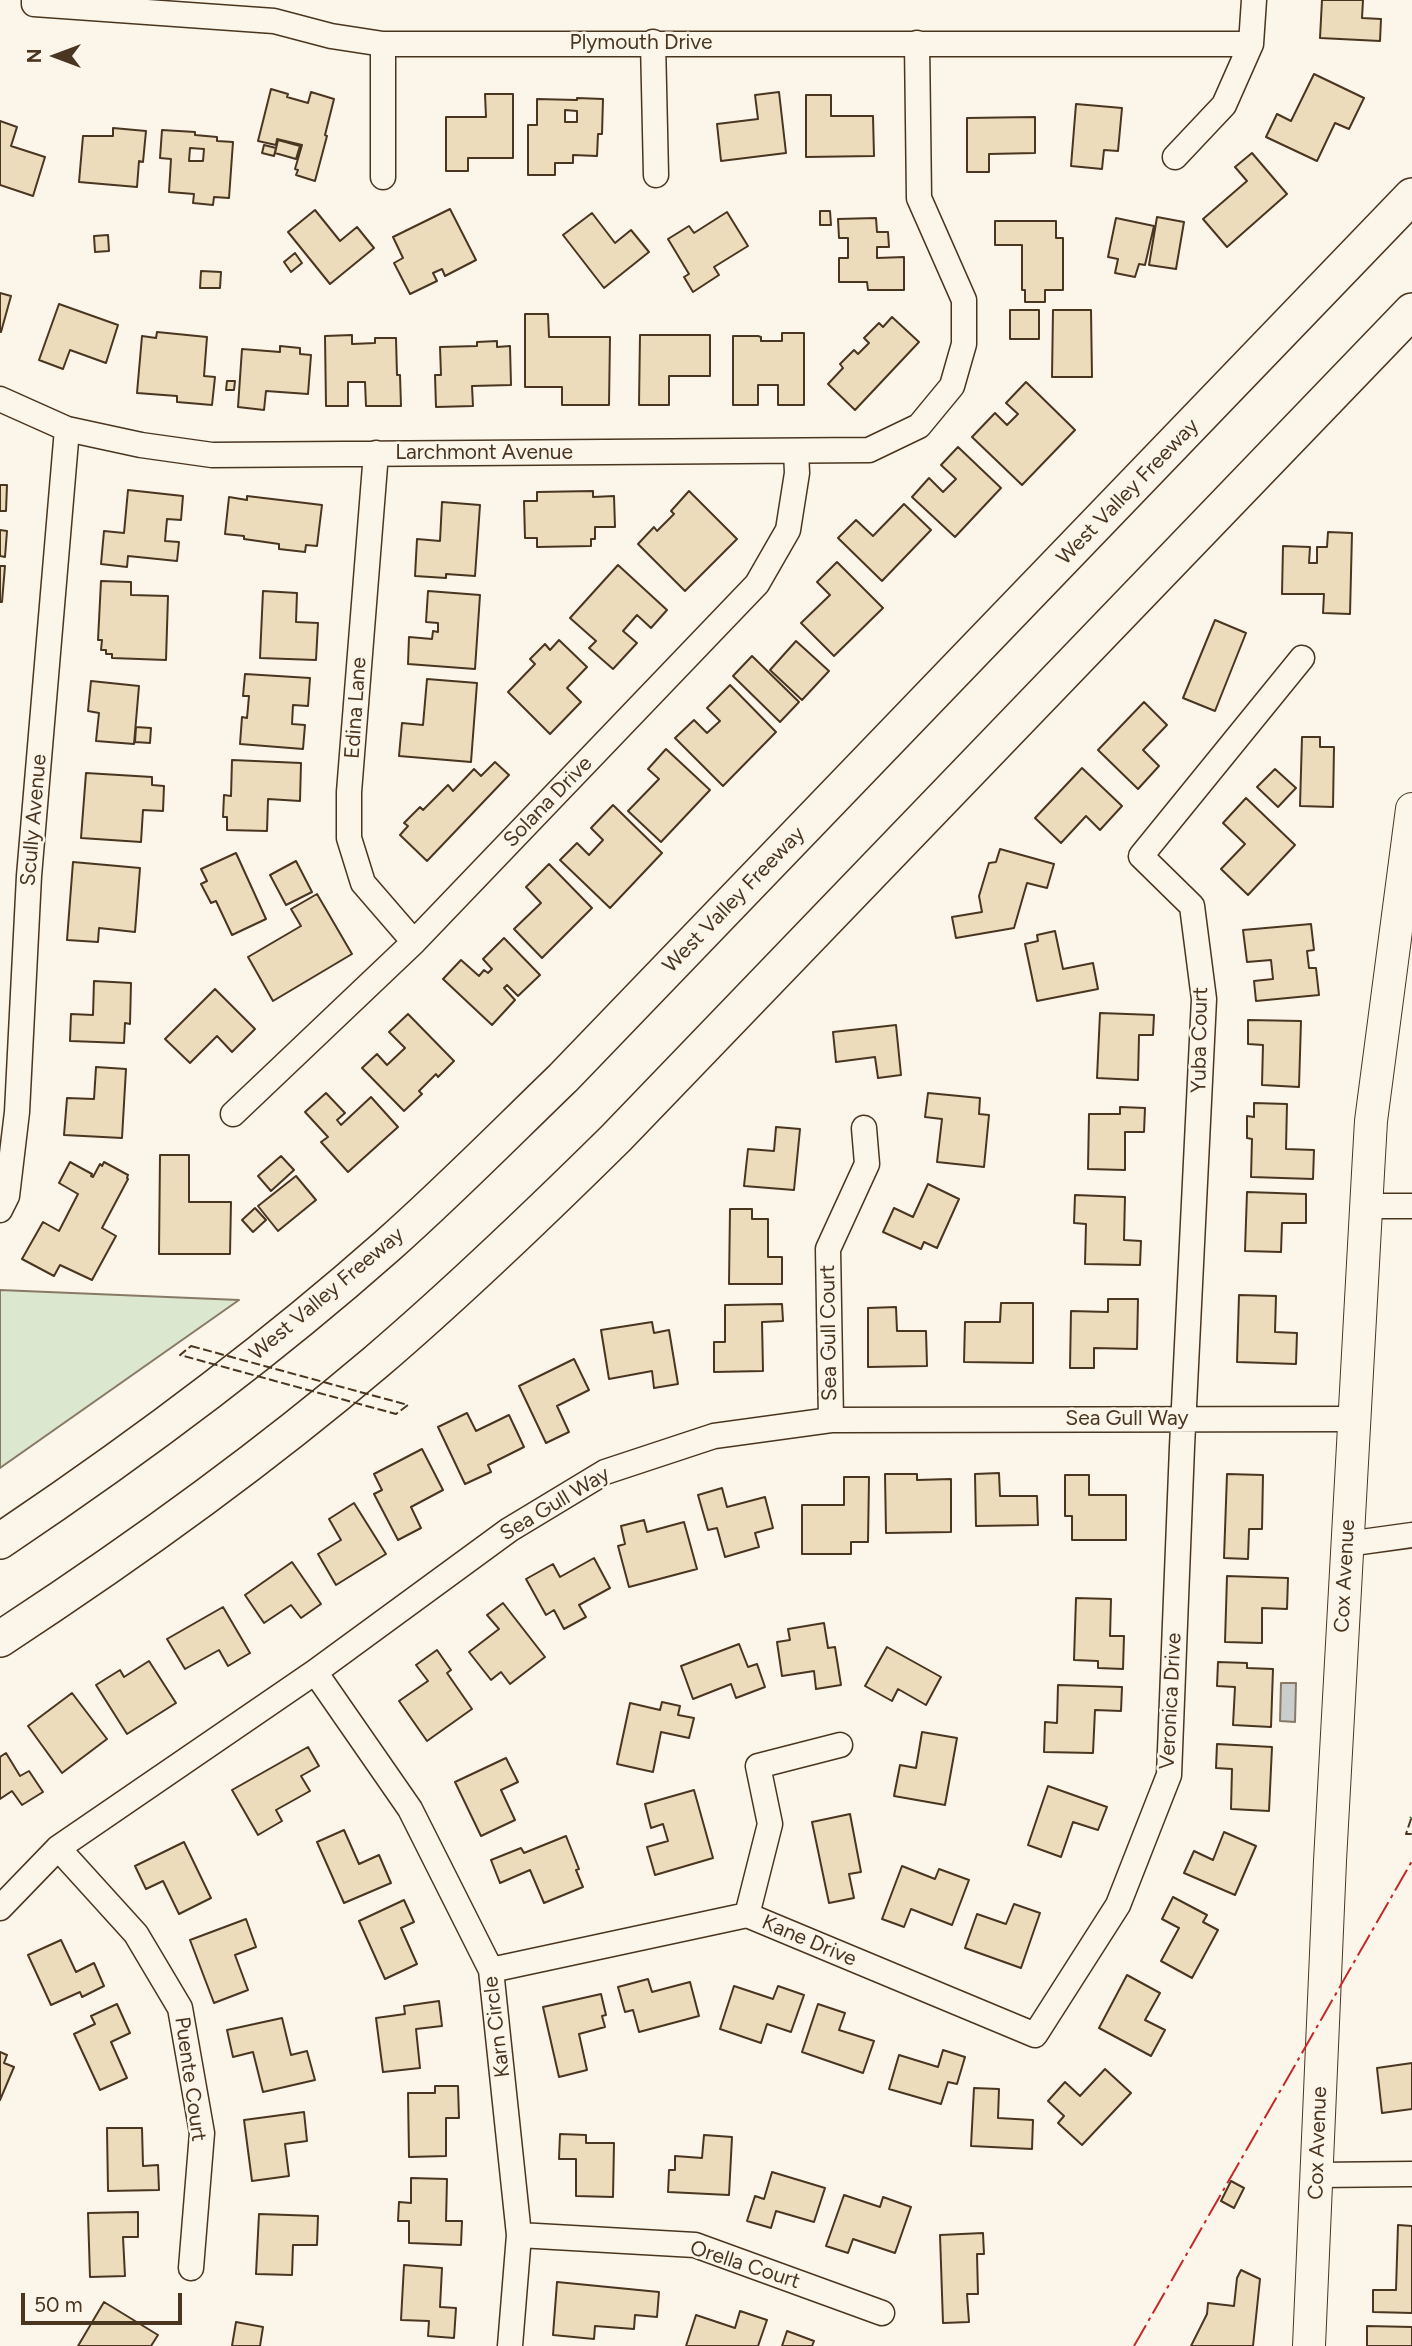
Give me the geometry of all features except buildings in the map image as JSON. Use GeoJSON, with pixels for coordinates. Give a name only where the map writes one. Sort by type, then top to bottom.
{"type":"FeatureCollection","features":[{"type":"Feature","properties":{"kind":"highway","name":"West Valley Freeway"},"geometry":{"type":"LineString","coordinates":[[0,1542],[146,1441],[311,1310],[387,1246],[482,1156],[573,1068],[1412,196]]}},
{"type":"Feature","properties":{"kind":"highway"},"geometry":{"type":"LineString","coordinates":[[0,1639],[241,1471],[375,1363],[495,1256],[616,1138],[1412,311]]}},
{"type":"Feature","properties":{"kind":"main road","name":"Cox Avenue"},"geometry":{"type":"LineString","coordinates":[[1309,2346],[1330,1861],[1371,1121],[1412,809]]}},
{"type":"Feature","properties":{"kind":"street"},"geometry":{"type":"LineString","coordinates":[[1175,157],[1224,105],[1251,44],[1254,0]]}},
{"type":"Feature","properties":{"kind":"street","name":"Plymouth Drive"},"geometry":{"type":"LineString","coordinates":[[34,2],[274,21],[331,36],[383,44],[1251,44]]}},
{"type":"Feature","properties":{"kind":"street"},"geometry":{"type":"LineString","coordinates":[[653,42],[656,175]]}},
{"type":"Feature","properties":{"kind":"street","name":"Larchmont Avenue"},"geometry":{"type":"LineString","coordinates":[[0,399],[67,429],[141,445],[212,455],[869,450],[919,426],[952,386],[964,344],[964,300],[919,198],[917,43]]}},
{"type":"Feature","properties":{"kind":"street"},"geometry":{"type":"LineString","coordinates":[[383,44],[383,177]]}},
{"type":"Feature","properties":{"kind":"street","name":"Scully Avenue"},"geometry":{"type":"LineString","coordinates":[[0,1210],[7,1196],[17,1112],[29,876],[67,429]]}},
{"type":"Feature","properties":{"kind":"street","name":"Solana Drive"},"geometry":{"type":"LineString","coordinates":[[233,1114],[414,942],[757,584],[789,530],[797,472],[796,451]]}},
{"type":"Feature","properties":{"kind":"street","name":"Edina Lane"},"geometry":{"type":"LineString","coordinates":[[376,453],[349,792],[349,838],[363,883],[414,942]]}},
{"type":"Feature","properties":{"kind":"street","name":"Yuba Court"},"geometry":{"type":"LineString","coordinates":[[1184,1418],[1204,999],[1192,906],[1141,856],[1302,658]]}},
{"type":"Feature","properties":{"kind":"street","name":"Sea Gull Court"},"geometry":{"type":"LineString","coordinates":[[831,1420],[828,1249],[867,1164],[864,1128]]}},
{"type":"Feature","properties":{"kind":"street"},"geometry":{"type":"LineString","coordinates":[[1366,1206],[1412,1206]]}},
{"type":"Feature","properties":{"kind":"street","name":"Veronica Drive"},"geometry":{"type":"LineString","coordinates":[[1035,2035],[1118,1905],[1169,1775],[1184,1418]]}},
{"type":"Feature","properties":{"kind":"street","name":"Sea Gull Way"},"geometry":{"type":"LineString","coordinates":[[0,1908],[58,1848],[315,1672],[509,1530],[605,1472],[714,1436],[831,1420],[1353,1419]]}},
{"type":"Feature","properties":{"kind":"street"},"geometry":{"type":"LineString","coordinates":[[1347,1544],[1412,1535]]}},
{"type":"Feature","properties":{"kind":"street","name":"Karn Circle"},"geometry":{"type":"LineString","coordinates":[[315,1672],[410,1809],[491,1970],[519,2235],[510,2346]]}},
{"type":"Feature","properties":{"kind":"street"},"geometry":{"type":"LineString","coordinates":[[747,1915],[769,1825],[758,1766],[840,1745]]}},
{"type":"Feature","properties":{"kind":"street","name":"Puente Court"},"geometry":{"type":"LineString","coordinates":[[58,1848],[136,1934],[180,2008],[202,2133],[191,2268]]}},
{"type":"Feature","properties":{"kind":"street","name":"Kane Drive"},"geometry":{"type":"LineString","coordinates":[[491,1970],[747,1915],[1035,2035]]}},
{"type":"Feature","properties":{"kind":"street"},"geometry":{"type":"LineString","coordinates":[[1317,2175],[1412,2174]]}},
{"type":"Feature","properties":{"kind":"street","name":"Orella Court"},"geometry":{"type":"LineString","coordinates":[[519,2235],[695,2245],[881,2313]]}},
{"type":"Feature","properties":{"kind":"green space"},"geometry":{"type":"Polygon","coordinates":[[[0,1290],[239,1300],[0,1468],[0,1290]]]}},
{"type":"Feature","properties":{"kind":"shaded area"},"geometry":{"type":"Polygon","coordinates":[[[1281,1683],[1296,1683],[1295,1722],[1280,1721],[1281,1683]]]}},
{"type":"Feature","properties":{"kind":"fence"},"geometry":{"type":"LineString","coordinates":[[191,1346],[408,1405],[396,1414],[180,1355],[191,1346]]}},
{"type":"Feature","properties":{"kind":"fence"},"geometry":{"type":"LineString","coordinates":[[1411,1819],[1406,1834],[1412,1834]]}},
{"type":"Feature","properties":{"kind":"power"},"geometry":{"type":"LineString","coordinates":[[1134,2346],[1412,1861]]}}]}
